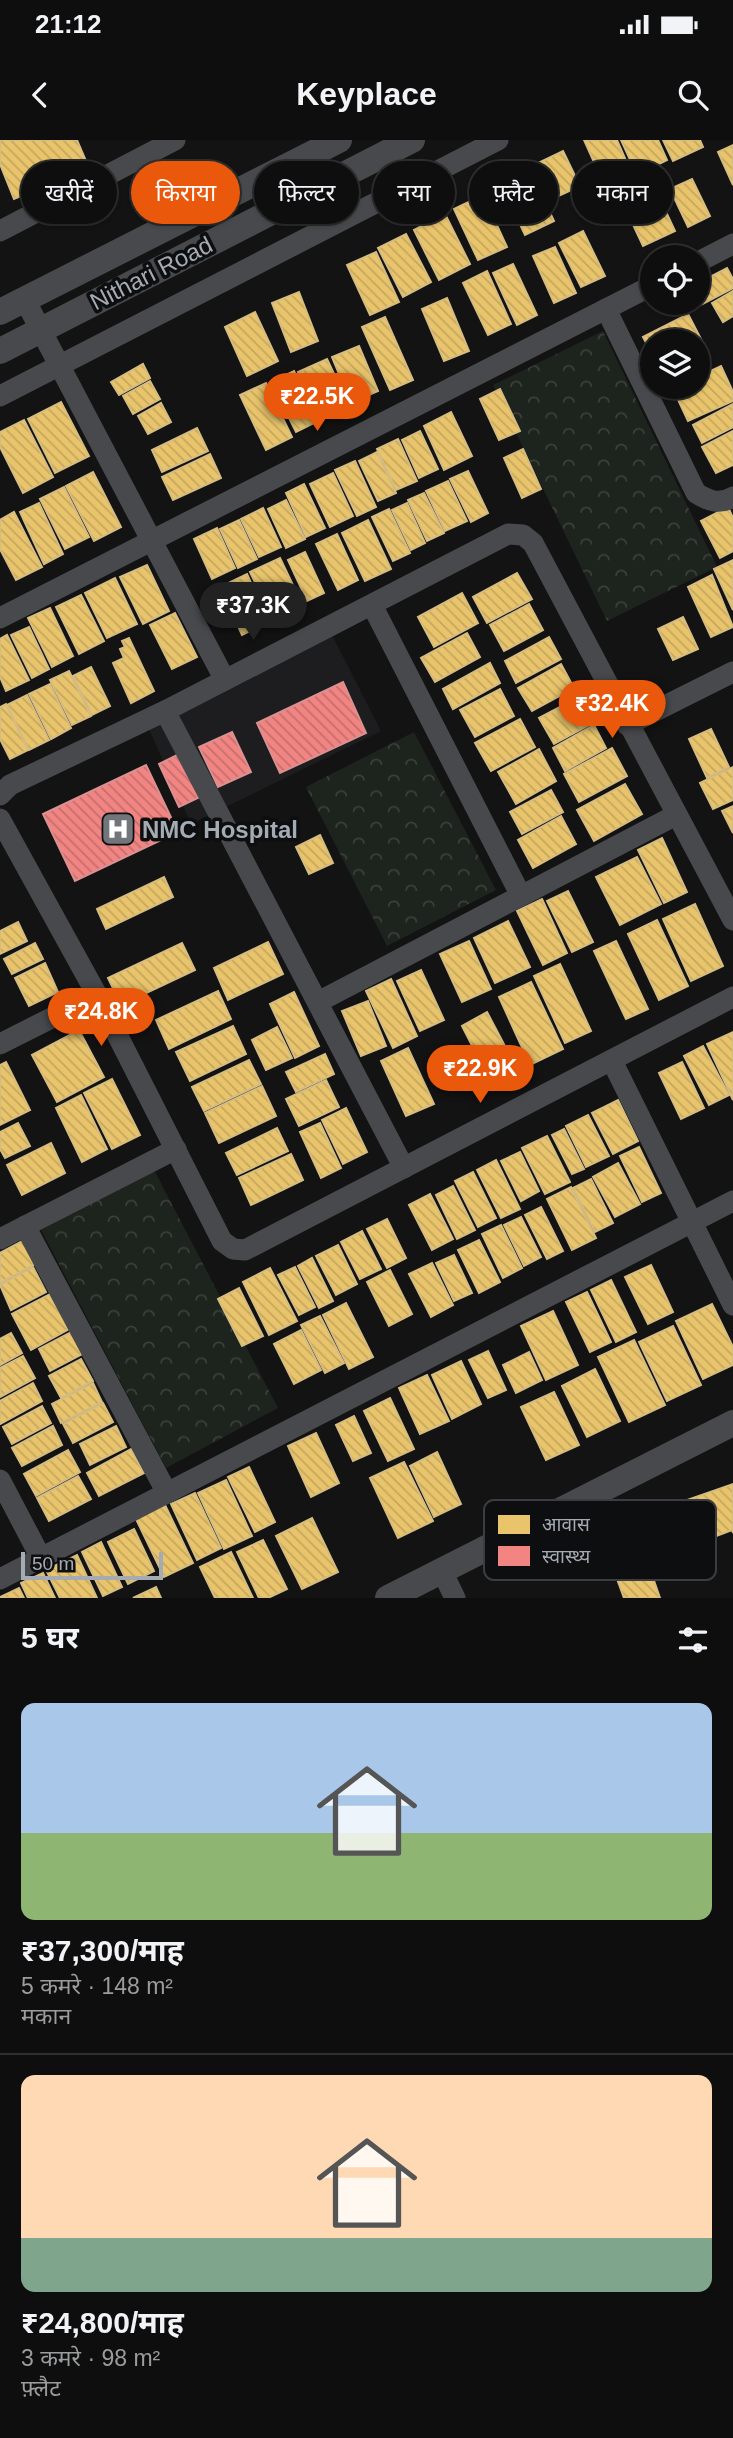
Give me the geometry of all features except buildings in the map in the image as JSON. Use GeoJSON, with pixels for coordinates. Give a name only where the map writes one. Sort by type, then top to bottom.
{"type":"FeatureCollection","features":[{"type":"Feature","properties":{"kind":"street"},"geometry":{"type":"LineString","coordinates":[[0,231],[175,140]]}},
{"type":"Feature","properties":{"kind":"street","name":"Nithari Road"},"geometry":{"type":"LineString","coordinates":[[0,312],[339,140]]}},
{"type":"Feature","properties":{"kind":"street","name":"Nithari Road"},"geometry":{"type":"LineString","coordinates":[[0,351],[412,140]]}},
{"type":"Feature","properties":{"kind":"street"},"geometry":{"type":"LineString","coordinates":[[0,396],[498,140]]}},
{"type":"Feature","properties":{"kind":"street"},"geometry":{"type":"LineString","coordinates":[[710,256],[733,244]]}},
{"type":"Feature","properties":{"kind":"street"},"geometry":{"type":"LineString","coordinates":[[0,618],[640,292]]}},
{"type":"Feature","properties":{"kind":"street"},"geometry":{"type":"LineString","coordinates":[[24,300],[226,680]]}},
{"type":"Feature","properties":{"kind":"street"},"geometry":{"type":"LineString","coordinates":[[606,309],[696,493],[709,501],[724,503],[733,497]]}},
{"type":"Feature","properties":{"kind":"street"},"geometry":{"type":"LineString","coordinates":[[0,795],[10,785],[165,711],[508,534],[523,535],[533,543],[627,725],[733,920]]}},
{"type":"Feature","properties":{"kind":"street"},"geometry":{"type":"LineString","coordinates":[[372,605],[521,896]]}},
{"type":"Feature","properties":{"kind":"street"},"geometry":{"type":"LineString","coordinates":[[627,725],[733,672]]}},
{"type":"Feature","properties":{"kind":"street"},"geometry":{"type":"LineString","coordinates":[[165,711],[404,1168]]}},
{"type":"Feature","properties":{"kind":"street"},"geometry":{"type":"LineString","coordinates":[[318,1002],[676,815]]}},
{"type":"Feature","properties":{"kind":"street"},"geometry":{"type":"LineString","coordinates":[[0,819],[97,995],[222,1241],[233,1249],[245,1250],[733,997]]}},
{"type":"Feature","properties":{"kind":"street"},"geometry":{"type":"LineString","coordinates":[[0,1044],[97,995]]}},
{"type":"Feature","properties":{"kind":"street"},"geometry":{"type":"LineString","coordinates":[[612,1060],[733,1305]]}},
{"type":"Feature","properties":{"kind":"street"},"geometry":{"type":"LineString","coordinates":[[0,1239],[176,1149]]}},
{"type":"Feature","properties":{"kind":"street"},"geometry":{"type":"LineString","coordinates":[[0,1579],[733,1201]]}},
{"type":"Feature","properties":{"kind":"street"},"geometry":{"type":"LineString","coordinates":[[25,1226],[167,1493]]}},
{"type":"Feature","properties":{"kind":"street"},"geometry":{"type":"LineString","coordinates":[[582,1500],[733,1423]]}},
{"type":"Feature","properties":{"kind":"street"},"geometry":{"type":"LineString","coordinates":[[0,1480],[41,1558]]}},
{"type":"Feature","properties":{"kind":"street"},"geometry":{"type":"LineString","coordinates":[[388,1598],[484,1550]]}},
{"type":"Feature","properties":{"kind":"street"},"geometry":{"type":"LineString","coordinates":[[442,1571],[455,1598]]}},
{"type":"Feature","properties":{"kind":"shaded area"},"geometry":{"type":"Polygon","coordinates":[[[331,633],[381,731],[191,824],[148,727],[331,633]]]}},
{"type":"Feature","properties":{"kind":"green space"},"geometry":{"type":"Polygon","coordinates":[[[603,331],[717,567],[607,621],[493,385],[603,331]]]}},
{"type":"Feature","properties":{"kind":"green space"},"geometry":{"type":"Polygon","coordinates":[[[414,732],[496,890],[387,946],[306,787],[414,732]]]}},
{"type":"Feature","properties":{"kind":"green space"},"geometry":{"type":"Polygon","coordinates":[[[154,1170],[278,1408],[166,1468],[41,1230],[154,1170]]]}},
{"type":"Feature","properties":{"kind":"place","name":"NMC Hospital"},"geometry":{"type":"Point","coordinates":[118,829]}}]}
